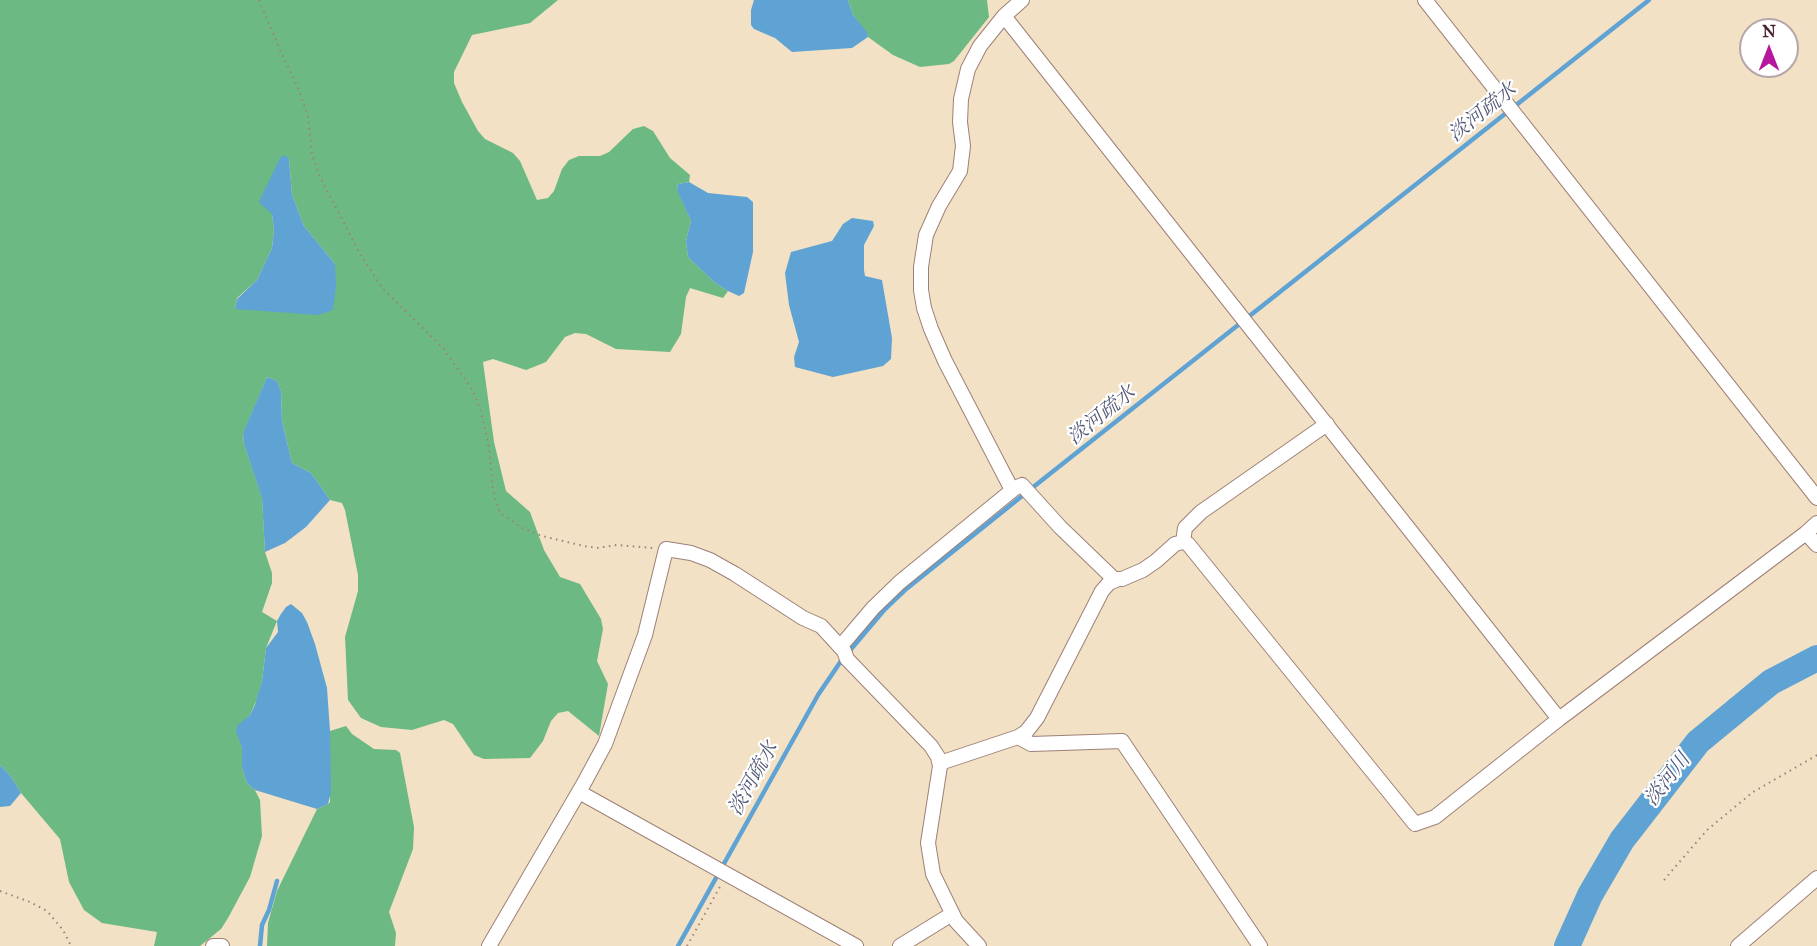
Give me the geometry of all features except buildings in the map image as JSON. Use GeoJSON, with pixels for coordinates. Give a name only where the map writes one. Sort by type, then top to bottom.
{"type":"FeatureCollection","features":[{"type":"Feature","properties":{"kind":"street"},"geometry":{"type":"LineString","coordinates":[[1022,0],[1004,16],[980,46],[968,69],[961,99],[960,122],[963,146],[960,171],[939,206],[926,236],[921,267],[924,309],[945,361],[1023,491],[1116,580]]}},
{"type":"Feature","properties":{"kind":"street"},"geometry":{"type":"LineString","coordinates":[[1425,0],[1817,498]]}},
{"type":"Feature","properties":{"kind":"street"},"geometry":{"type":"LineString","coordinates":[[1004,16],[1559,719]]}},
{"type":"Feature","properties":{"kind":"street"},"geometry":{"type":"LineString","coordinates":[[1183,542],[1185,528],[1201,512],[1327,424]]}},
{"type":"Feature","properties":{"kind":"street"},"geometry":{"type":"LineString","coordinates":[[844,652],[881,599],[1023,491]]}},
{"type":"Feature","properties":{"kind":"street"},"geometry":{"type":"LineString","coordinates":[[1183,542],[1195,551],[1415,824],[1435,817],[1559,719],[1817,523]]}},
{"type":"Feature","properties":{"kind":"street"},"geometry":{"type":"LineString","coordinates":[[1806,533],[1817,545]]}},
{"type":"Feature","properties":{"kind":"street"},"geometry":{"type":"LineString","coordinates":[[940,763],[1018,737],[1026,732],[1037,718],[1102,591],[1109,583],[1143,570],[1170,547],[1183,542]]}},
{"type":"Feature","properties":{"kind":"street"},"geometry":{"type":"LineString","coordinates":[[489,946],[579,792],[604,744],[645,635],[666,549],[698,555],[735,574],[803,618],[821,626],[928,741],[937,753],[940,763],[939,782],[928,843],[933,874],[956,921],[979,946]]}},
{"type":"Feature","properties":{"kind":"street"},"geometry":{"type":"LineString","coordinates":[[1018,737],[1031,744],[1122,741],[1260,946]]}},
{"type":"Feature","properties":{"kind":"street"},"geometry":{"type":"LineString","coordinates":[[579,792],[856,946]]}},
{"type":"Feature","properties":{"kind":"street"},"geometry":{"type":"LineString","coordinates":[[1738,946],[1817,878]]}},
{"type":"Feature","properties":{"kind":"street"},"geometry":{"type":"LineString","coordinates":[[900,946],[952,914]]}},
{"type":"Feature","properties":{"kind":"street"},"geometry":{"type":"LineString","coordinates":[[213,946],[222,946]]}},
{"type":"Feature","properties":{"kind":"path"},"geometry":{"type":"LineString","coordinates":[[259,0],[299,90],[308,117],[312,154],[320,177],[361,256],[383,289],[444,349],[473,391],[481,412],[489,447],[493,491],[500,513],[522,528],[542,536],[584,546],[597,548],[617,545],[666,549]]}},
{"type":"Feature","properties":{"kind":"path"},"geometry":{"type":"LineString","coordinates":[[1664,880],[1707,830],[1753,792],[1817,755]]}},
{"type":"Feature","properties":{"kind":"path"},"geometry":{"type":"LineString","coordinates":[[687,946],[722,872]]}},
{"type":"Feature","properties":{"kind":"path"},"geometry":{"type":"LineString","coordinates":[[0,891],[47,911],[63,930],[71,946]]}},
{"type":"Feature","properties":{"kind":"green space"},"geometry":{"type":"Polygon","coordinates":[[[0,0],[558,0],[530,23],[472,35],[454,72],[454,83],[478,131],[485,139],[513,153],[520,161],[537,200],[548,198],[554,191],[562,169],[569,160],[579,156],[600,156],[609,152],[633,129],[644,126],[653,131],[670,158],[690,175],[689,182],[678,184],[677,189],[691,221],[686,241],[688,257],[714,282],[728,291],[723,298],[690,288],[686,297],[681,334],[670,352],[616,349],[586,334],[575,333],[565,337],[546,362],[526,370],[493,359],[483,362],[494,442],[506,491],[530,512],[544,550],[560,577],[580,584],[601,619],[603,629],[597,661],[608,684],[599,736],[568,711],[558,713],[551,721],[543,741],[530,758],[484,759],[474,755],[453,724],[444,720],[412,730],[381,727],[361,718],[348,700],[345,637],[358,591],[358,575],[345,510],[342,503],[330,500],[311,473],[292,463],[282,421],[281,391],[277,381],[267,377],[243,434],[244,444],[262,497],[265,552],[272,573],[272,583],[262,612],[277,621],[266,648],[258,697],[250,715],[243,722],[240,740],[242,768],[247,783],[255,790],[260,800],[262,836],[250,877],[221,929],[200,946],[154,946],[157,932],[102,923],[84,910],[69,882],[60,839],[0,765],[0,0]],[[289,159],[272,214],[274,230],[272,248],[257,280],[237,298],[235,309],[335,264],[304,226],[292,195],[289,159]]]}},
{"type":"Feature","properties":{"kind":"green space"},"geometry":{"type":"Polygon","coordinates":[[[848,0],[987,0],[989,17],[954,61],[949,64],[920,67],[893,55],[868,37],[853,15],[848,0]]]}},
{"type":"Feature","properties":{"kind":"green space"},"geometry":{"type":"Polygon","coordinates":[[[346,726],[352,734],[374,749],[396,750],[400,753],[414,827],[413,849],[389,912],[396,933],[395,946],[267,946],[268,923],[277,891],[317,809],[330,802],[330,731],[346,726]]]}},
{"type":"Feature","properties":{"kind":"water"},"geometry":{"type":"Polygon","coordinates":[[[754,0],[848,0],[853,15],[867,32],[868,37],[852,48],[792,52],[775,38],[754,29],[751,25],[754,0]]]}},
{"type":"Feature","properties":{"kind":"water"},"geometry":{"type":"Polygon","coordinates":[[[284,155],[289,159],[292,195],[304,226],[335,264],[336,286],[333,310],[318,315],[235,309],[237,299],[257,280],[272,248],[274,230],[272,214],[259,202],[280,158],[284,155]]]}},
{"type":"Feature","properties":{"kind":"water"},"geometry":{"type":"Polygon","coordinates":[[[689,182],[708,193],[747,197],[753,202],[753,252],[744,293],[739,296],[714,282],[688,257],[686,241],[691,221],[677,190],[678,184],[689,182]]]}},
{"type":"Feature","properties":{"kind":"water"},"geometry":{"type":"Polygon","coordinates":[[[852,218],[873,221],[874,226],[864,245],[864,270],[865,276],[882,280],[892,338],[891,359],[883,366],[833,377],[795,367],[794,357],[799,342],[789,305],[785,273],[791,252],[832,241],[843,224],[852,218]]]}},
{"type":"Feature","properties":{"kind":"water"},"geometry":{"type":"Polygon","coordinates":[[[267,377],[277,381],[281,391],[282,421],[292,463],[311,473],[330,500],[306,527],[285,543],[265,552],[262,498],[244,444],[243,433],[267,377]]]}},
{"type":"Feature","properties":{"kind":"water"},"geometry":{"type":"Polygon","coordinates":[[[291,604],[302,613],[307,622],[327,688],[331,792],[328,804],[317,809],[255,790],[247,783],[242,768],[242,748],[236,731],[238,725],[250,715],[255,705],[262,681],[266,648],[278,632],[277,621],[286,607],[291,604]]]}},
{"type":"Feature","properties":{"kind":"water"},"geometry":{"type":"Polygon","coordinates":[[[0,765],[10,775],[21,793],[10,806],[0,807],[0,765]]]}},
{"type":"Feature","properties":{"kind":"waterway","name":"淡河疏水"},"geometry":{"type":"LineString","coordinates":[[678,946],[818,695],[841,661],[885,609],[905,590],[1032,488],[1649,0]]}},
{"type":"Feature","properties":{"kind":"waterway","name":"淡河川"},"geometry":{"type":"LineString","coordinates":[[1567,946],[1590,895],[1622,840],[1698,742],[1771,682],[1817,658]]}},
{"type":"Feature","properties":{"kind":"waterway"},"geometry":{"type":"LineString","coordinates":[[260,946],[262,925],[277,881]]}}]}
